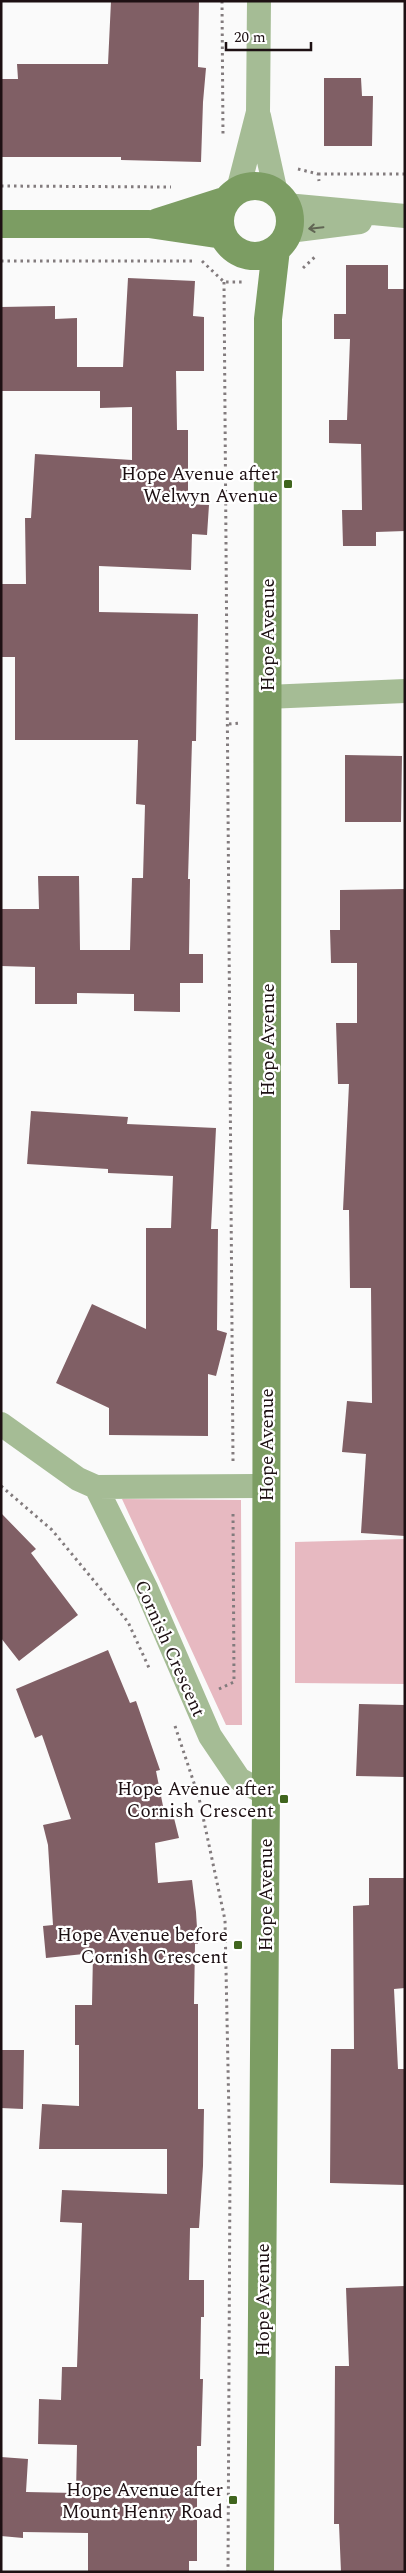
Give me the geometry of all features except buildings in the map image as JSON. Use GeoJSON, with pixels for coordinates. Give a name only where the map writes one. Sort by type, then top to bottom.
{"type":"FeatureCollection","features":[{"type":"Feature","properties":{"kind":"street","name":"Hope Avenue"},"geometry":{"type":"LineString","coordinates":[[259,1],[258,112],[282,219],[268,319],[266,1794],[260,2572]]}},
{"type":"Feature","properties":{"kind":"street","name":"Hope Avenue"},"geometry":{"type":"LineString","coordinates":[[232,195],[258,112]]}},
{"type":"Feature","properties":{"kind":"street"},"geometry":{"type":"LineString","coordinates":[[149,224],[257,185],[282,219]]}},
{"type":"Feature","properties":{"kind":"street"},"geometry":{"type":"LineString","coordinates":[[232,195],[220,217],[223,235],[232,247],[245,255],[256,256],[282,219]]}},
{"type":"Feature","properties":{"kind":"street"},"geometry":{"type":"LineString","coordinates":[[282,219],[402,216]]}},
{"type":"Feature","properties":{"kind":"street"},"geometry":{"type":"LineString","coordinates":[[1,224],[149,224],[223,235]]}},
{"type":"Feature","properties":{"kind":"street","name":"Hope Avenue"},"geometry":{"type":"LineString","coordinates":[[245,255],[268,319]]}},
{"type":"Feature","properties":{"kind":"street"},"geometry":{"type":"LineString","coordinates":[[267,697],[405,691]]}},
{"type":"Feature","properties":{"kind":"street"},"geometry":{"type":"LineString","coordinates":[[1,1424],[78,1479],[96,1486],[266,1486]]}},
{"type":"Feature","properties":{"kind":"street","name":"Cornish Crescent"},"geometry":{"type":"LineString","coordinates":[[96,1486],[146,1588],[210,1736],[239,1778],[266,1794]]}},
{"type":"Feature","properties":{"kind":"path"},"geometry":{"type":"LineString","coordinates":[[222,1],[223,141]]}},
{"type":"Feature","properties":{"kind":"path"},"geometry":{"type":"LineString","coordinates":[[318,174],[405,174]]}},
{"type":"Feature","properties":{"kind":"path"},"geometry":{"type":"LineString","coordinates":[[1,186],[173,186]]}},
{"type":"Feature","properties":{"kind":"path"},"geometry":{"type":"LineString","coordinates":[[224,282],[234,1682],[169,1711],[199,1798],[225,1920],[230,2166],[228,2572]]}},
{"type":"Feature","properties":{"kind":"path"},"geometry":{"type":"LineString","coordinates":[[1,1486],[52,1530],[128,1622],[153,1676]]}},
{"type":"Feature","properties":{"kind":"shaded area"},"geometry":{"type":"Polygon","coordinates":[[[122,1499],[241,1500],[242,1725],[226,1725],[122,1499]]]}},
{"type":"Feature","properties":{"kind":"shaded area"},"geometry":{"type":"Polygon","coordinates":[[[405,1539],[405,1684],[295,1683],[295,1542],[405,1539]]]}},
{"type":"Feature","properties":{"kind":"place","name":"Hope Avenue after Welwyn Avenue"},"geometry":{"type":"Point","coordinates":[288,484]}},
{"type":"Feature","properties":{"kind":"place","name":"Hope Avenue after Cornish Crescent"},"geometry":{"type":"Point","coordinates":[284,1799]}},
{"type":"Feature","properties":{"kind":"place","name":"Hope Avenue before Cornish Crescent"},"geometry":{"type":"Point","coordinates":[238,1945]}},
{"type":"Feature","properties":{"kind":"place","name":"Hope Avenue after Mount Henry Road"},"geometry":{"type":"Point","coordinates":[233,2500]}}]}
